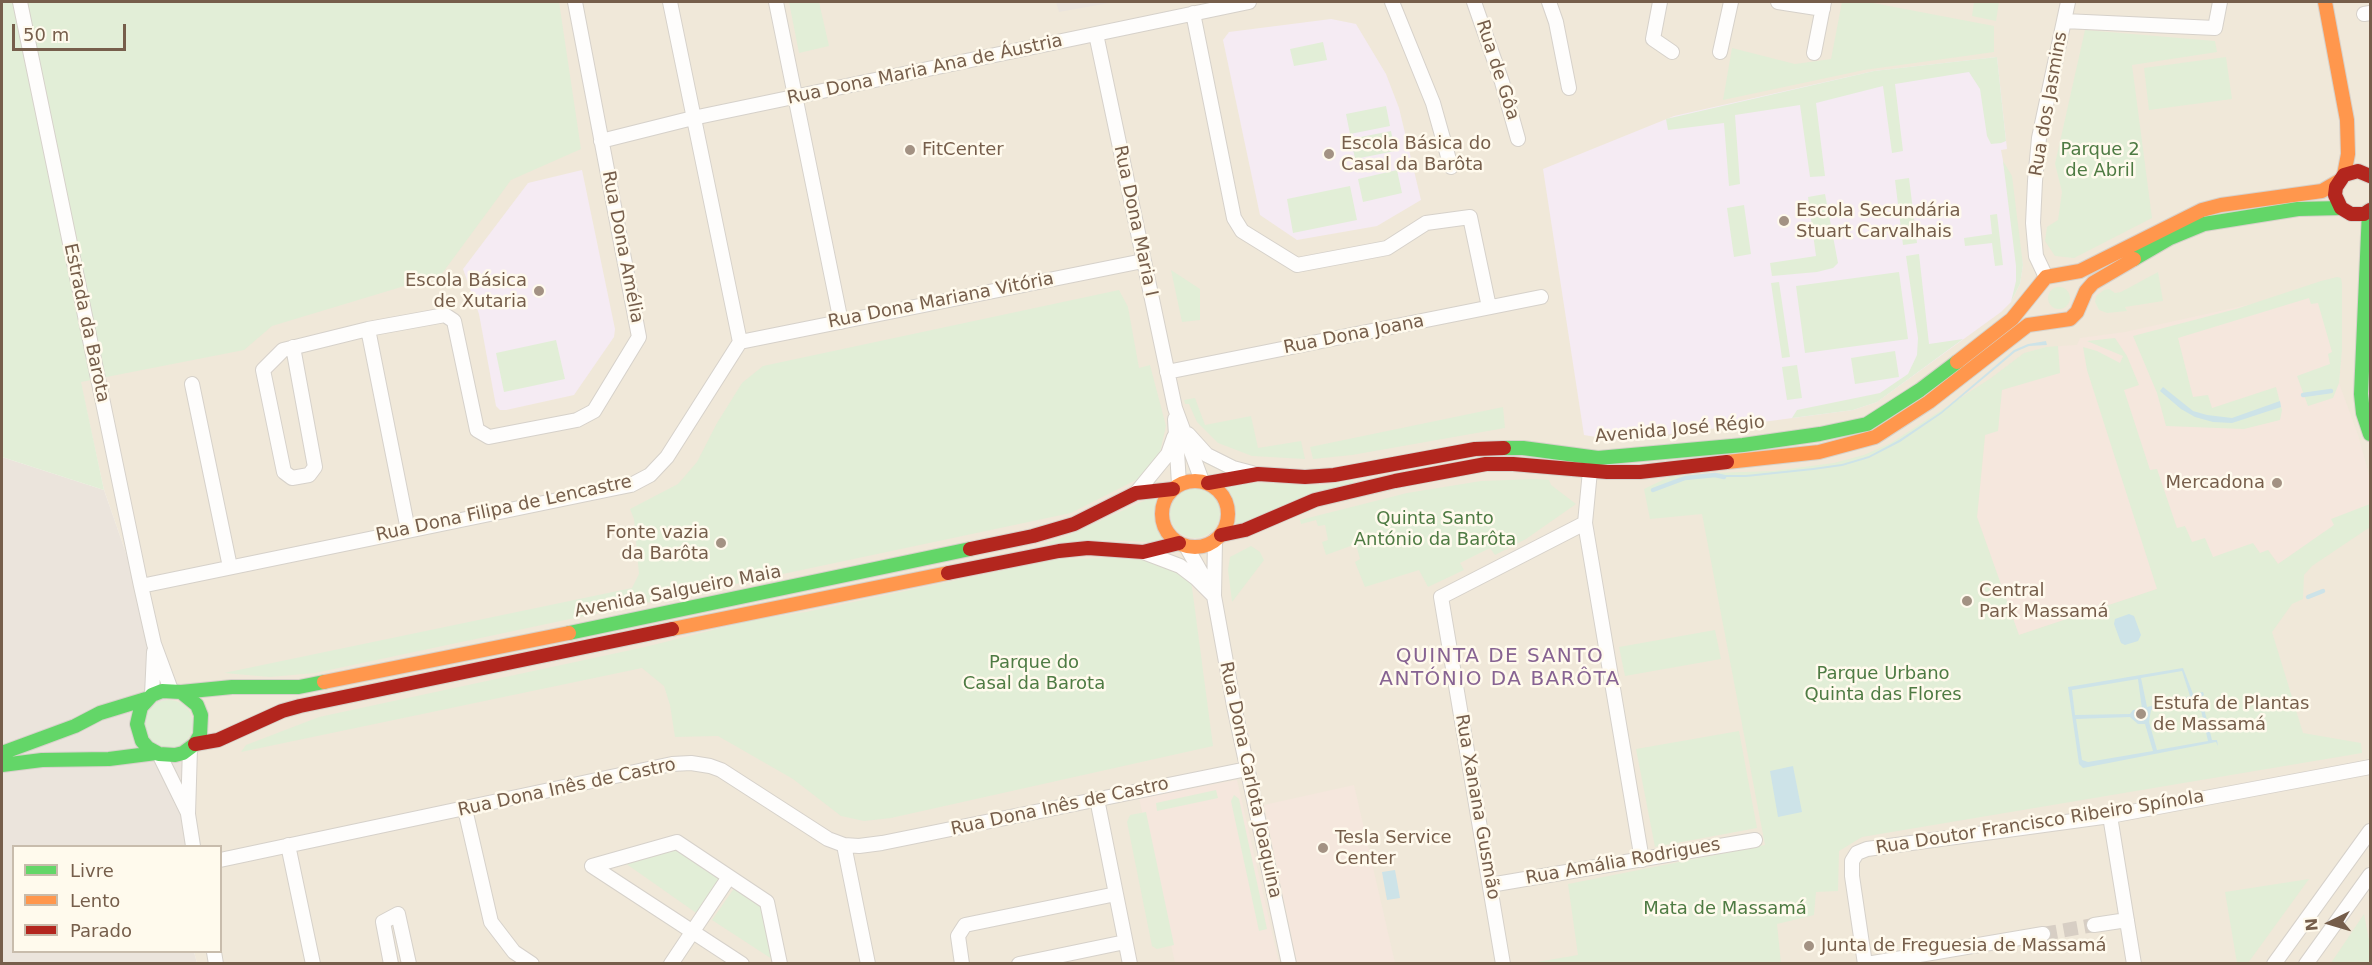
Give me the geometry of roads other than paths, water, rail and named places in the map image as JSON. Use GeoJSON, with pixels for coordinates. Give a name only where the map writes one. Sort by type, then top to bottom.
{"type":"FeatureCollection","features":[{"type":"Feature","properties":{"kind":"street","name":"Estrada da Barota"},"geometry":{"type":"LineString","coordinates":[[20,2],[154,644],[176,691]]}},
{"type":"Feature","properties":{"kind":"street","name":"Rua Dona Amélia"},"geometry":{"type":"LineString","coordinates":[[293,347],[368,329],[445,315],[454,321],[477,430],[489,437],[577,420],[594,411],[639,337],[575,2]]}},
{"type":"Feature","properties":{"kind":"street"},"geometry":{"type":"LineString","coordinates":[[670,2],[740,342]]}},
{"type":"Feature","properties":{"kind":"street"},"geometry":{"type":"LineString","coordinates":[[776,2],[841,322]]}},
{"type":"Feature","properties":{"kind":"street","name":"Rua Dona Maria Ana de Áustria"},"geometry":{"type":"LineString","coordinates":[[601,141],[693,118],[1249,2]]}},
{"type":"Feature","properties":{"kind":"street"},"geometry":{"type":"LineString","coordinates":[[1392,2],[1433,103],[1451,167]]}},
{"type":"Feature","properties":{"kind":"street","name":"Rua de Gôa"},"geometry":{"type":"LineString","coordinates":[[1473,2],[1502,82],[1518,139]]}},
{"type":"Feature","properties":{"kind":"street"},"geometry":{"type":"LineString","coordinates":[[1549,2],[1556,22],[1569,88]]}},
{"type":"Feature","properties":{"kind":"street"},"geometry":{"type":"LineString","coordinates":[[1660,2],[1653,39],[1672,52]]}},
{"type":"Feature","properties":{"kind":"street"},"geometry":{"type":"LineString","coordinates":[[1720,52],[1731,2]]}},
{"type":"Feature","properties":{"kind":"street"},"geometry":{"type":"LineString","coordinates":[[1778,2],[1824,5],[1814,53]]}},
{"type":"Feature","properties":{"kind":"street","name":"Rua dos Jasmins"},"geometry":{"type":"LineString","coordinates":[[2041,282],[2036,255],[2033,202],[2039,138],[2068,2]]}},
{"type":"Feature","properties":{"kind":"street"},"geometry":{"type":"LineString","coordinates":[[2064,21],[2215,28],[2220,2]]}},
{"type":"Feature","properties":{"kind":"street"},"geometry":{"type":"LineString","coordinates":[[2325,2],[2347,120],[2348,154],[2335,195],[2358,230],[2366,259]]}},
{"type":"Feature","properties":{"kind":"street"},"geometry":{"type":"LineString","coordinates":[[1192,13],[1234,218],[1242,231],[1298,265],[1387,248],[1426,223],[1470,217],[1489,307]]}},
{"type":"Feature","properties":{"kind":"street","name":"Rua Dona Maria I"},"geometry":{"type":"LineString","coordinates":[[1096,34],[1175,408],[1205,482]]}},
{"type":"Feature","properties":{"kind":"street"},"geometry":{"type":"LineString","coordinates":[[2347,120],[2368,174]]}},
{"type":"Feature","properties":{"kind":"street"},"geometry":{"type":"LineString","coordinates":[[2050,321],[2043,317],[2035,304],[2041,282],[2052,275],[2064,275],[2089,267],[2151,233],[2202,210],[2221,205],[2322,191],[2358,171],[2368,174]]}},
{"type":"Feature","properties":{"kind":"street","name":"Avenida José Régio"},"geometry":{"type":"LineString","coordinates":[[1218,538],[1245,530],[1315,500],[1387,483],[1486,464],[1640,472],[1819,452],[1846,446],[1875,436],[1929,402],[2028,325],[2050,321],[2062,322],[2070,319],[2077,312],[2093,283],[2170,238],[2204,224],[2298,209],[2364,214],[2370,210]]}},
{"type":"Feature","properties":{"kind":"street"},"geometry":{"type":"LineString","coordinates":[[2370,210],[2366,259],[2366,366],[2362,405],[2370,434]]}},
{"type":"Feature","properties":{"kind":"street","name":"Rua Dona Mariana Vitória"},"geometry":{"type":"LineString","coordinates":[[740,342],[1143,261]]}},
{"type":"Feature","properties":{"kind":"street"},"geometry":{"type":"LineString","coordinates":[[2064,275],[2076,282],[2080,288],[2082,301]]}},
{"type":"Feature","properties":{"kind":"street","name":"Avenida José Régio"},"geometry":{"type":"LineString","coordinates":[[1205,482],[1258,474],[1305,477],[1334,475],[1475,449],[1523,448],[1598,458],[1642,455],[1743,445],[1820,434],[1867,424],[1920,390],[1996,333],[2023,308],[2041,282]]}},
{"type":"Feature","properties":{"kind":"street","name":"Rua Dona Joana"},"geometry":{"type":"LineString","coordinates":[[1167,372],[1541,297]]}},
{"type":"Feature","properties":{"kind":"street"},"geometry":{"type":"LineString","coordinates":[[368,329],[408,530]]}},
{"type":"Feature","properties":{"kind":"street","name":"Rua Dona Filipa de Lencastre"},"geometry":{"type":"LineString","coordinates":[[141,585],[630,485],[650,475],[667,457],[740,342]]}},
{"type":"Feature","properties":{"kind":"street"},"geometry":{"type":"LineString","coordinates":[[293,347],[315,467],[309,475],[292,478],[284,472],[263,370],[283,350],[293,347]]}},
{"type":"Feature","properties":{"kind":"street"},"geometry":{"type":"LineString","coordinates":[[192,384],[230,567]]}},
{"type":"Feature","properties":{"kind":"street","name":"Rua Dona Maria I"},"geometry":{"type":"LineString","coordinates":[[1175,408],[1188,435],[1207,455],[1233,468],[1258,474]]}},
{"type":"Feature","properties":{"kind":"street","name":"Rua Dona Maria I"},"geometry":{"type":"LineString","coordinates":[[1175,408],[1176,487]]}},
{"type":"Feature","properties":{"kind":"street","name":"Rua Dona Maria I"},"geometry":{"type":"LineString","coordinates":[[1136,493],[1168,454],[1175,432]]}},
{"type":"Feature","properties":{"kind":"street"},"geometry":{"type":"LineString","coordinates":[[1590,471],[1585,524],[1642,860]]}},
{"type":"Feature","properties":{"kind":"street"},"geometry":{"type":"LineString","coordinates":[[1186,482],[1205,482],[1217,488],[1227,506],[1226,526],[1218,538],[1202,547],[1183,545],[1166,531],[1162,513],[1163,504],[1176,487],[1186,482]]}},
{"type":"Feature","properties":{"kind":"street","name":"Avenida Salgueiro Maia"},"geometry":{"type":"LineString","coordinates":[[2,753],[75,726],[100,713],[149,697],[176,691],[232,687],[299,687],[841,577],[1049,532],[1074,524],[1136,493],[1176,487]]}},
{"type":"Feature","properties":{"kind":"street","name":"Rua Xanana Gusmão"},"geometry":{"type":"LineString","coordinates":[[1503,963],[1441,597],[1585,524]]}},
{"type":"Feature","properties":{"kind":"street","name":"Rua Dona Carlota Joaquina"},"geometry":{"type":"LineString","coordinates":[[1218,538],[1214,596],[1247,769],[1289,963]]}},
{"type":"Feature","properties":{"kind":"street","name":"Avenida Salgueiro Maia"},"geometry":{"type":"LineString","coordinates":[[2,765],[42,760],[109,759],[157,753],[175,755],[192,746],[218,740],[282,711],[300,706],[836,594],[1059,551],[1088,548],[1143,552],[1183,545]]}},
{"type":"Feature","properties":{"kind":"street","name":"Rua Dona Carlota Joaquina"},"geometry":{"type":"LineString","coordinates":[[1183,545],[1214,596]]}},
{"type":"Feature","properties":{"kind":"street"},"geometry":{"type":"LineString","coordinates":[[1143,552],[1180,566],[1214,596]]}},
{"type":"Feature","properties":{"kind":"street","name":"Estrada da Barota"},"geometry":{"type":"LineString","coordinates":[[149,697],[154,644]]}},
{"type":"Feature","properties":{"kind":"street"},"geometry":{"type":"LineString","coordinates":[[176,691],[197,705],[201,715],[200,735],[192,746],[188,814],[193,845]]}},
{"type":"Feature","properties":{"kind":"street"},"geometry":{"type":"LineString","coordinates":[[149,697],[137,715],[136,724],[142,741],[157,753],[188,814]]}},
{"type":"Feature","properties":{"kind":"street","name":"Rua Dona Inês de Castro"},"geometry":{"type":"LineString","coordinates":[[222,860],[672,764],[691,763],[721,770],[813,831],[844,845],[882,843],[1247,769]]}},
{"type":"Feature","properties":{"kind":"street","name":"Rua Doutor Francisco Ribeiro Spínola"},"geometry":{"type":"LineString","coordinates":[[1866,963],[1852,876],[1852,861],[1857,853],[1867,849],[2110,816],[2370,767]]}},
{"type":"Feature","properties":{"kind":"street"},"geometry":{"type":"LineString","coordinates":[[1096,799],[1130,963]]}},
{"type":"Feature","properties":{"kind":"street"},"geometry":{"type":"LineString","coordinates":[[465,809],[491,922],[514,952],[532,963]]}},
{"type":"Feature","properties":{"kind":"street"},"geometry":{"type":"LineString","coordinates":[[2110,816],[2134,963]]}},
{"type":"Feature","properties":{"kind":"street"},"geometry":{"type":"LineString","coordinates":[[2274,963],[2370,831]]}},
{"type":"Feature","properties":{"kind":"street","name":"Rua Amália Rodrigues"},"geometry":{"type":"LineString","coordinates":[[1490,885],[1755,840]]}},
{"type":"Feature","properties":{"kind":"street"},"geometry":{"type":"LineString","coordinates":[[742,963],[592,866],[677,842],[767,902],[780,963]]}},
{"type":"Feature","properties":{"kind":"street"},"geometry":{"type":"LineString","coordinates":[[288,845],[313,963]]}},
{"type":"Feature","properties":{"kind":"street"},"geometry":{"type":"LineString","coordinates":[[844,845],[868,963]]}},
{"type":"Feature","properties":{"kind":"street"},"geometry":{"type":"LineString","coordinates":[[2306,963],[2370,875]]}},
{"type":"Feature","properties":{"kind":"street"},"geometry":{"type":"LineString","coordinates":[[671,963],[729,877]]}},
{"type":"Feature","properties":{"kind":"street"},"geometry":{"type":"LineString","coordinates":[[962,963],[958,936],[965,925],[1116,894]]}},
{"type":"Feature","properties":{"kind":"street"},"geometry":{"type":"LineString","coordinates":[[391,963],[382,922],[398,914],[409,963]]}},
{"type":"Feature","properties":{"kind":"street"},"geometry":{"type":"LineString","coordinates":[[2094,925],[2127,920]]}},
{"type":"Feature","properties":{"kind":"street"},"geometry":{"type":"LineString","coordinates":[[1866,963],[2043,934]]}},
{"type":"Feature","properties":{"kind":"street"},"geometry":{"type":"LineString","coordinates":[[1019,963],[1125,942]]}},
{"type":"Feature","properties":{"kind":"waterway"},"geometry":{"type":"LineString","coordinates":[[2303,395],[2331,391]]}},
{"type":"Feature","properties":{"kind":"waterway"},"geometry":{"type":"LineString","coordinates":[[1653,490],[1685,478],[1715,475],[1724,477]]}},
{"type":"Feature","properties":{"kind":"waterway"},"geometry":{"type":"LineString","coordinates":[[2308,597],[2323,591]]}},
{"type":"Feature","properties":{"kind":"tunnel"},"geometry":{"type":"LineString","coordinates":[[2043,934],[2094,925]]}},
{"type":"Feature","properties":{"kind":"place","name":"FitCenter"},"geometry":{"type":"Point","coordinates":[910,150]}},
{"type":"Feature","properties":{"kind":"place","name":"Escola Básica do Casal da Barôta"},"geometry":{"type":"Point","coordinates":[1329,154]}},
{"type":"Feature","properties":{"kind":"place","name":"Escola Secundária Stuart Carvalhais"},"geometry":{"type":"Point","coordinates":[1784,221]}},
{"type":"Feature","properties":{"kind":"place","name":"Escola Básica de Xutaria"},"geometry":{"type":"Point","coordinates":[539,291]}},
{"type":"Feature","properties":{"kind":"place","name":"Mercadona"},"geometry":{"type":"Point","coordinates":[2277,483]}},
{"type":"Feature","properties":{"kind":"place","name":"Fonte vazia da Barôta"},"geometry":{"type":"Point","coordinates":[721,543]}},
{"type":"Feature","properties":{"kind":"place","name":"Central Park Massamá"},"geometry":{"type":"Point","coordinates":[1967,601]}},
{"type":"Feature","properties":{"kind":"place","name":"Estufa de Plantas de Massamá"},"geometry":{"type":"Point","coordinates":[2141,714]}},
{"type":"Feature","properties":{"kind":"place","name":"Tesla Service Center"},"geometry":{"type":"Point","coordinates":[1323,848]}},
{"type":"Feature","properties":{"kind":"place","name":"Junta de Freguesia de Massamá"},"geometry":{"type":"Point","coordinates":[1809,946]}},
{"type":"Feature","properties":{"kind":"district","name":"QUINTA DE SANTO ANTÓNIO DA BARÔTA"},"geometry":{"type":"Point","coordinates":[1500,668]}},
{"type":"Feature","properties":{"kind":"park label","name":"Parque 2 de Abril"},"geometry":{"type":"Point","coordinates":[2100,160]}},
{"type":"Feature","properties":{"kind":"park label","name":"Quinta Santo António da Barôta"},"geometry":{"type":"Point","coordinates":[1435,529]}},
{"type":"Feature","properties":{"kind":"park label","name":"Parque do Casal da Barota"},"geometry":{"type":"Point","coordinates":[1034,673]}},
{"type":"Feature","properties":{"kind":"park label","name":"Parque Urbano Quinta das Flores"},"geometry":{"type":"Point","coordinates":[1883,684]}},
{"type":"Feature","properties":{"kind":"park label","name":"Mata de Massamá"},"geometry":{"type":"Point","coordinates":[1725,909]}}]}
